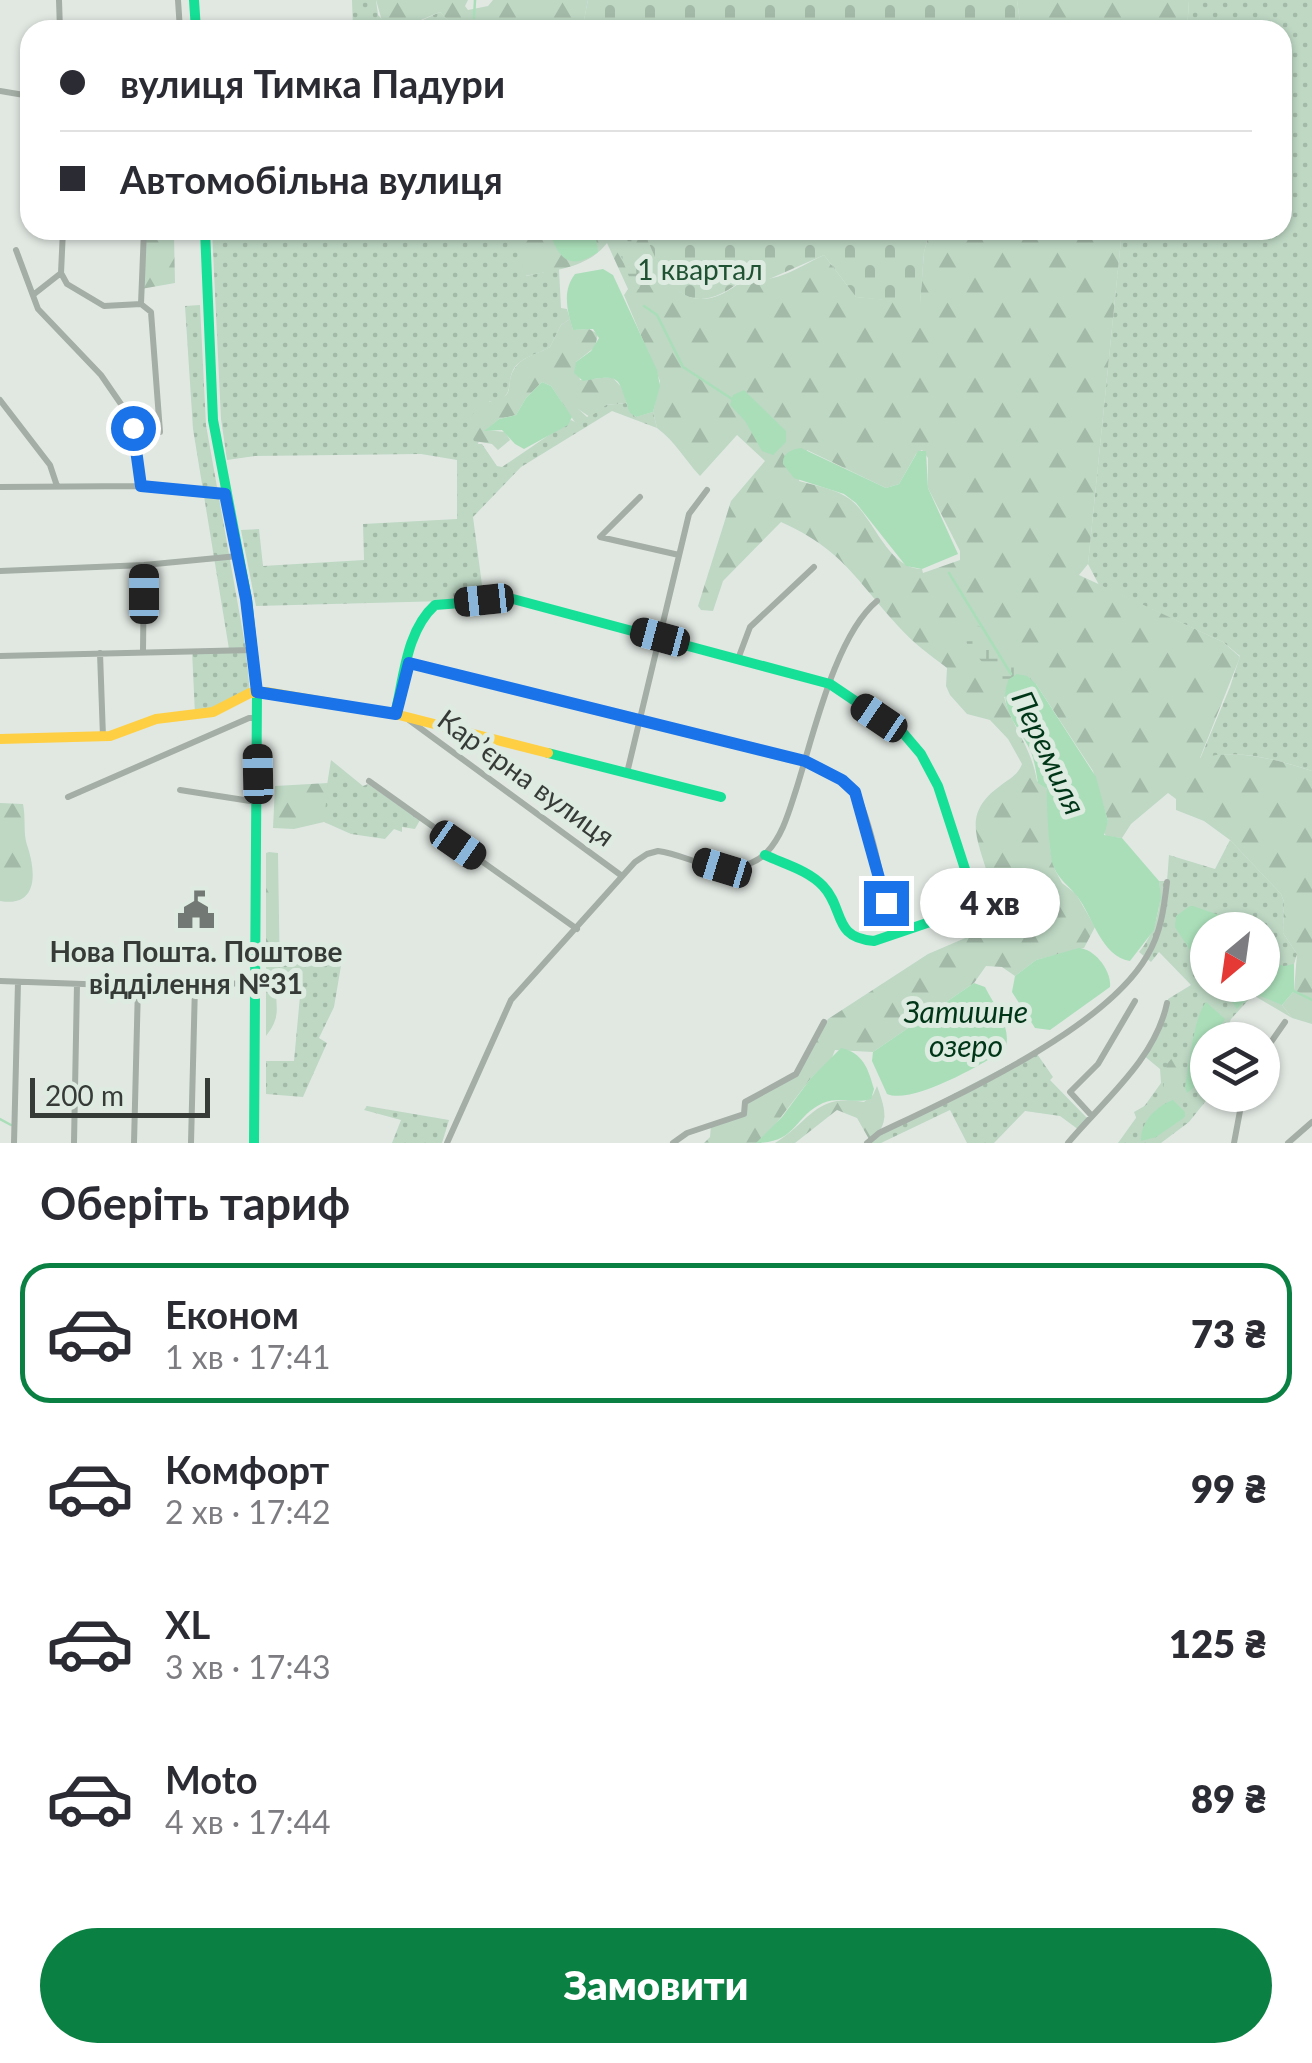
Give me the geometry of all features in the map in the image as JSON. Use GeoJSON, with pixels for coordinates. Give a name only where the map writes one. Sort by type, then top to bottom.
{"type":"FeatureCollection","features":[{"type":"Feature","properties":{"kind":"street"},"geometry":{"type":"LineString","coordinates":[[62,240],[61,272],[70,287],[104,306],[141,304],[151,312],[160,432],[135,436]]}},
{"type":"Feature","properties":{"kind":"street"},"geometry":{"type":"LineString","coordinates":[[141,304],[144,240]]}},
{"type":"Feature","properties":{"kind":"street"},"geometry":{"type":"LineString","coordinates":[[205,240],[213,420],[239,556],[257,692],[254,1143]]}},
{"type":"Feature","properties":{"kind":"street"},"geometry":{"type":"LineString","coordinates":[[16,250],[33,295],[50,323],[113,390],[135,436],[141,486]]}},
{"type":"Feature","properties":{"kind":"street"},"geometry":{"type":"LineString","coordinates":[[33,295],[61,272]]}},
{"type":"Feature","properties":{"kind":"street"},"geometry":{"type":"LineString","coordinates":[[0,400],[50,465],[57,486]]}},
{"type":"Feature","properties":{"kind":"street"},"geometry":{"type":"LineString","coordinates":[[0,487],[141,486],[225,494]]}},
{"type":"Feature","properties":{"kind":"street"},"geometry":{"type":"LineString","coordinates":[[627,773],[689,514],[707,490]]}},
{"type":"Feature","properties":{"kind":"street"},"geometry":{"type":"LineString","coordinates":[[640,497],[600,537],[679,555]]}},
{"type":"Feature","properties":{"kind":"street"},"geometry":{"type":"LineString","coordinates":[[0,571],[239,556]]}},
{"type":"Feature","properties":{"kind":"street"},"geometry":{"type":"LineString","coordinates":[[143,651],[144,564]]}},
{"type":"Feature","properties":{"kind":"street"},"geometry":{"type":"LineString","coordinates":[[738,659],[750,626],[814,567]]}},
{"type":"Feature","properties":{"kind":"street"},"geometry":{"type":"LineString","coordinates":[[400,715],[419,621],[427,610],[436,605],[513,598],[830,684],[904,734],[921,754],[938,786],[977,906],[874,941],[852,938],[823,886],[765,855]]}},
{"type":"Feature","properties":{"kind":"street"},"geometry":{"type":"LineString","coordinates":[[446,1143],[512,1000],[642,856],[658,851],[722,868],[745,865],[765,855],[786,821],[830,684],[854,628],[877,601]]}},
{"type":"Feature","properties":{"kind":"street"},"geometry":{"type":"LineString","coordinates":[[0,656],[254,650]]}},
{"type":"Feature","properties":{"kind":"street"},"geometry":{"type":"LineString","coordinates":[[100,652],[103,737]]}},
{"type":"Feature","properties":{"kind":"street"},"geometry":{"type":"LineString","coordinates":[[409,663],[805,761],[842,780],[855,792],[880,870],[893,935]]}},
{"type":"Feature","properties":{"kind":"street"},"geometry":{"type":"LineString","coordinates":[[0,739],[118,735],[156,719],[213,712],[257,692],[400,715],[721,797]]}},
{"type":"Feature","properties":{"kind":"street","name":"Карʼєрна вулиця"},"geometry":{"type":"LineString","coordinates":[[400,715],[622,876]]}},
{"type":"Feature","properties":{"kind":"street"},"geometry":{"type":"LineString","coordinates":[[68,797],[249,718],[257,718]]}},
{"type":"Feature","properties":{"kind":"street"},"geometry":{"type":"LineString","coordinates":[[369,781],[576,929]]}},
{"type":"Feature","properties":{"kind":"street"},"geometry":{"type":"LineString","coordinates":[[180,790],[258,803]]}},
{"type":"Feature","properties":{"kind":"street"},"geometry":{"type":"LineString","coordinates":[[868,1143],[879,1133],[1013,1066],[1120,990],[1154,942],[1167,882]]}},
{"type":"Feature","properties":{"kind":"street"},"geometry":{"type":"LineString","coordinates":[[0,981],[138,986],[257,983]]}},
{"type":"Feature","properties":{"kind":"street"},"geometry":{"type":"LineString","coordinates":[[14,1143],[18,982]]}},
{"type":"Feature","properties":{"kind":"street"},"geometry":{"type":"LineString","coordinates":[[74,1143],[76,984]]}},
{"type":"Feature","properties":{"kind":"street"},"geometry":{"type":"LineString","coordinates":[[134,1143],[138,986]]}},
{"type":"Feature","properties":{"kind":"street"},"geometry":{"type":"LineString","coordinates":[[191,1143],[195,986]]}},
{"type":"Feature","properties":{"kind":"street"},"geometry":{"type":"LineString","coordinates":[[1091,1115],[1070,1092],[1098,1064],[1134,1002]]}},
{"type":"Feature","properties":{"kind":"street"},"geometry":{"type":"LineString","coordinates":[[1068,1143],[1124,1082],[1158,1029],[1167,1003]]}},
{"type":"Feature","properties":{"kind":"street"},"geometry":{"type":"LineString","coordinates":[[673,1143],[688,1132],[744,1114],[746,1102],[796,1074],[824,1022]]}},
{"type":"Feature","properties":{"kind":"street"},"geometry":{"type":"LineString","coordinates":[[1280,1029],[1285,1022]]}},
{"type":"Feature","properties":{"kind":"street"},"geometry":{"type":"LineString","coordinates":[[1234,1143],[1240,1112]]}},
{"type":"Feature","properties":{"kind":"street"},"geometry":{"type":"LineString","coordinates":[[1288,1143],[1312,1122]]}},
{"type":"Feature","properties":{"kind":"green space"},"geometry":{"type":"Polygon","coordinates":[[[352,0],[376,0],[378,15],[383,20],[353,20],[352,0]]]}},
{"type":"Feature","properties":{"kind":"green space"},"geometry":{"type":"Polygon","coordinates":[[[376,0],[468,0],[468,10],[488,6],[493,0],[588,0],[584,20],[448,20],[440,12],[421,20],[382,20],[376,0]]]}},
{"type":"Feature","properties":{"kind":"green space"},"geometry":{"type":"Polygon","coordinates":[[[588,0],[1017,0],[1020,20],[584,20],[588,0]]]}},
{"type":"Feature","properties":{"kind":"green space"},"geometry":{"type":"Polygon","coordinates":[[[1017,0],[1189,0],[1188,20],[1020,20],[1017,0]]]}},
{"type":"Feature","properties":{"kind":"green space"},"geometry":{"type":"Polygon","coordinates":[[[1189,0],[1312,0],[1312,771],[1242,755],[1200,759],[1240,656],[1223,642],[1099,585],[1088,564],[1121,240],[1292,240],[1292,20],[1188,20],[1189,0]]]}},
{"type":"Feature","properties":{"kind":"green space"},"geometry":{"type":"Polygon","coordinates":[[[440,12],[448,20],[423,20],[440,12]]]}},
{"type":"Feature","properties":{"kind":"green space"},"geometry":{"type":"Polygon","coordinates":[[[144,240],[174,240],[175,283],[141,289],[144,240]]]}},
{"type":"Feature","properties":{"kind":"green space"},"geometry":{"type":"Polygon","coordinates":[[[212,240],[523,240],[526,276],[559,269],[561,308],[567,309],[570,319],[561,325],[550,347],[516,366],[504,398],[489,401],[478,444],[502,467],[571,420],[577,423],[572,403],[587,417],[606,405],[626,403],[635,417],[653,412],[657,428],[612,411],[521,467],[473,517],[484,600],[256,606],[241,530],[259,529],[263,566],[364,560],[363,524],[457,519],[457,460],[421,454],[255,456],[227,460],[221,419],[212,240]]]}},
{"type":"Feature","properties":{"kind":"green space"},"geometry":{"type":"Polygon","coordinates":[[[521,240],[648,240],[671,283],[696,299],[729,290],[749,275],[757,279],[776,277],[824,255],[856,297],[920,303],[927,240],[1121,240],[1088,564],[1079,575],[1223,642],[1240,657],[1200,758],[1243,755],[1312,771],[1312,1024],[1292,1018],[1282,1005],[1294,991],[1297,954],[1283,933],[1281,894],[1230,840],[1204,821],[1176,810],[1176,799],[1168,793],[1131,824],[1122,838],[1106,836],[1103,831],[1108,821],[1093,771],[1036,684],[1004,697],[1037,781],[1047,789],[1055,870],[1062,883],[1076,894],[1095,927],[1084,948],[1036,960],[1015,976],[1002,967],[986,966],[974,983],[873,1052],[835,1050],[831,1060],[811,1078],[761,1143],[704,1143],[710,1137],[711,1125],[744,1114],[745,1102],[796,1073],[828,1019],[928,954],[984,930],[971,885],[989,879],[977,839],[976,817],[988,796],[1016,774],[1022,764],[1008,739],[990,720],[967,714],[950,695],[947,668],[903,632],[847,567],[820,544],[781,522],[723,581],[713,611],[701,610],[698,606],[731,501],[765,461],[737,435],[700,476],[657,428],[653,412],[660,381],[624,295],[628,289],[607,243],[581,263],[525,276],[521,240]],[[807,450],[799,481],[833,490],[851,500],[891,552],[910,567],[922,569],[923,573],[960,560],[960,551],[928,488],[928,458],[922,450],[899,484],[886,488],[807,450]]]}},
{"type":"Feature","properties":{"kind":"green space"},"geometry":{"type":"Polygon","coordinates":[[[615,240],[631,240],[642,273],[639,289],[633,287],[615,240]]]}},
{"type":"Feature","properties":{"kind":"green space","name":"1 квартал"},"geometry":{"type":"Polygon","coordinates":[[[648,240],[927,240],[920,304],[856,297],[824,255],[767,280],[758,281],[748,275],[710,298],[695,298],[671,283],[648,240]]]}},
{"type":"Feature","properties":{"kind":"green space"},"geometry":{"type":"Polygon","coordinates":[[[200,305],[206,425],[246,650],[250,693],[195,715],[192,650],[229,649],[193,429],[185,306],[200,305]]]}},
{"type":"Feature","properties":{"kind":"green space"},"geometry":{"type":"Polygon","coordinates":[[[570,319],[573,330],[589,329],[598,334],[595,347],[576,362],[580,380],[612,377],[625,391],[626,403],[606,405],[590,417],[575,407],[580,417],[576,424],[551,386],[542,382],[516,415],[499,419],[486,430],[505,432],[510,440],[498,450],[492,444],[474,441],[470,425],[475,410],[484,402],[504,397],[513,370],[526,358],[550,347],[561,325],[570,319]]]}},
{"type":"Feature","properties":{"kind":"green space"},"geometry":{"type":"Polygon","coordinates":[[[973,625],[984,627],[1031,679],[1020,676],[1004,697],[1006,704],[998,681],[967,644],[967,631],[973,625]]]}},
{"type":"Feature","properties":{"kind":"green space"},"geometry":{"type":"Polygon","coordinates":[[[331,760],[363,786],[368,784],[420,820],[415,829],[394,829],[385,839],[351,834],[324,822],[331,760]]]}},
{"type":"Feature","properties":{"kind":"green space"},"geometry":{"type":"Polygon","coordinates":[[[328,783],[324,822],[294,829],[273,828],[275,786],[328,783]]]}},
{"type":"Feature","properties":{"kind":"green space"},"geometry":{"type":"Polygon","coordinates":[[[0,803],[23,804],[32,866],[28,893],[13,902],[0,901],[0,803]]]}},
{"type":"Feature","properties":{"kind":"green space"},"geometry":{"type":"Polygon","coordinates":[[[1230,840],[1281,894],[1283,933],[1297,954],[1282,1005],[1292,1018],[1265,1002],[1280,1002],[1280,912],[1190,912],[1190,984],[1159,952],[1151,962],[1139,952],[1156,919],[1159,881],[1167,881],[1169,855],[1215,869],[1230,840]]]}},
{"type":"Feature","properties":{"kind":"green space"},"geometry":{"type":"Polygon","coordinates":[[[266,853],[278,853],[280,982],[277,1013],[266,1036],[266,853]]]}},
{"type":"Feature","properties":{"kind":"green space"},"geometry":{"type":"Polygon","coordinates":[[[315,953],[343,954],[334,1007],[319,1038],[327,1043],[303,1097],[266,1094],[266,1061],[294,1061],[300,996],[280,983],[280,955],[291,958],[315,953]]]}},
{"type":"Feature","properties":{"kind":"green space"},"geometry":{"type":"Polygon","coordinates":[[[1190,986],[1190,1002],[1247,1002],[1230,1022],[1190,1022],[1190,1112],[1197,1112],[1189,1122],[1161,1143],[1118,1143],[1161,1083],[1160,1069],[1143,1055],[1164,1017],[1168,999],[1190,986]]]}},
{"type":"Feature","properties":{"kind":"green space"},"geometry":{"type":"Polygon","coordinates":[[[1035,1051],[1053,1077],[1050,1080],[1088,1119],[1079,1130],[1060,1116],[1025,1111],[994,1143],[967,1143],[950,1110],[881,1143],[871,1143],[879,1133],[1035,1051]]]}},
{"type":"Feature","properties":{"kind":"green space"},"geometry":{"type":"Polygon","coordinates":[[[1172,1058],[1179,1058],[1183,1071],[1182,1102],[1179,1105],[1168,1101],[1146,1122],[1137,1120],[1134,1112],[1162,1096],[1167,1064],[1172,1058]]]}},
{"type":"Feature","properties":{"kind":"green space"},"geometry":{"type":"Polygon","coordinates":[[[877,1086],[884,1122],[870,1141],[857,1118],[837,1110],[795,1143],[775,1143],[815,1110],[835,1101],[864,1102],[877,1086]]]}},
{"type":"Feature","properties":{"kind":"green space"},"geometry":{"type":"Polygon","coordinates":[[[367,1106],[449,1120],[442,1143],[392,1143],[401,1120],[364,1110],[367,1106]]]}},
{"type":"Feature","properties":{"kind":"water"},"geometry":{"type":"Polygon","coordinates":[[[553,240],[596,240],[598,252],[572,261],[556,248],[553,240]]]}},
{"type":"Feature","properties":{"kind":"water"},"geometry":{"type":"Polygon","coordinates":[[[603,269],[613,275],[657,370],[660,386],[653,412],[636,417],[630,413],[617,381],[583,381],[574,373],[576,362],[591,351],[599,338],[593,329],[573,330],[568,287],[575,274],[603,269]]]}},
{"type":"Feature","properties":{"kind":"water"},"geometry":{"type":"Polygon","coordinates":[[[542,382],[551,386],[572,417],[568,425],[524,449],[502,430],[484,431],[499,419],[516,415],[542,382]]]}},
{"type":"Feature","properties":{"kind":"water"},"geometry":{"type":"Polygon","coordinates":[[[744,390],[786,431],[786,442],[773,455],[762,451],[745,421],[730,405],[733,395],[744,390]]]}},
{"type":"Feature","properties":{"kind":"water"},"geometry":{"type":"Polygon","coordinates":[[[801,448],[886,488],[899,484],[918,451],[926,451],[928,488],[958,554],[922,569],[906,566],[856,503],[844,494],[794,478],[783,460],[788,452],[801,448]]]}},
{"type":"Feature","properties":{"kind":"water"},"geometry":{"type":"Polygon","coordinates":[[[1017,674],[1036,684],[1096,777],[1108,821],[1104,835],[1122,838],[1159,881],[1161,897],[1154,930],[1130,961],[1120,958],[1105,944],[1083,905],[1053,865],[1047,789],[1038,783],[1031,752],[1005,698],[1009,679],[1017,674]]]}},
{"type":"Feature","properties":{"kind":"water"},"geometry":{"type":"Polygon","coordinates":[[[1190,906],[1210,912],[1190,912],[1190,950],[1175,927],[1176,916],[1190,906]]]}},
{"type":"Feature","properties":{"kind":"water"},"geometry":{"type":"Polygon","coordinates":[[[1079,948],[1091,952],[1101,962],[1110,987],[1050,1030],[1035,1028],[1012,992],[1015,976],[1036,960],[1079,948]]]}},
{"type":"Feature","properties":{"kind":"water"},"geometry":{"type":"Polygon","coordinates":[[[1294,964],[1294,991],[1282,1005],[1275,1002],[1280,1002],[1280,965],[1294,964]]]}},
{"type":"Feature","properties":{"kind":"water","name":"Затишне озеро"},"geometry":{"type":"Polygon","coordinates":[[[974,983],[985,987],[1001,1017],[1007,1033],[1005,1049],[929,1089],[898,1096],[887,1094],[872,1061],[873,1052],[974,983]]]}},
{"type":"Feature","properties":{"kind":"water"},"geometry":{"type":"Polygon","coordinates":[[[1206,1002],[1225,1019],[1197,1022],[1206,1002]]]}},
{"type":"Feature","properties":{"kind":"water"},"geometry":{"type":"Polygon","coordinates":[[[841,1048],[864,1062],[874,1089],[871,1099],[823,1103],[780,1139],[756,1143],[782,1117],[811,1078],[841,1048]]]}},
{"type":"Feature","properties":{"kind":"water"},"geometry":{"type":"Polygon","coordinates":[[[1190,1059],[1187,1093],[1185,1087],[1190,1059]]]}},
{"type":"Feature","properties":{"kind":"water"},"geometry":{"type":"Polygon","coordinates":[[[1173,1100],[1185,1117],[1156,1137],[1141,1141],[1150,1116],[1173,1100]]]}},
{"type":"Feature","properties":{"kind":"waterway","name":"Перемиля"},"geometry":{"type":"LineString","coordinates":[[474,18],[475,0]]}},
{"type":"Feature","properties":{"kind":"waterway","name":"Перемиля"},"geometry":{"type":"LineString","coordinates":[[644,306],[657,315],[683,367],[732,399]]}},
{"type":"Feature","properties":{"kind":"waterway","name":"Перемиля"},"geometry":{"type":"LineString","coordinates":[[949,573],[1011,674]]}},
{"type":"Feature","properties":{"kind":"waterway","name":"Перемиля"},"geometry":{"type":"LineString","coordinates":[[1294,991],[1312,1000]]}},
{"type":"Feature","properties":{"kind":"waterway"},"geometry":{"type":"LineString","coordinates":[[0,1119],[11,1125]]}},
{"type":"Feature","properties":{"kind":"traffic: fast"},"geometry":{"type":"LineString","coordinates":[[194,0],[195,20]]}},
{"type":"Feature","properties":{"kind":"traffic: fast"},"geometry":{"type":"LineString","coordinates":[[205,240],[213,420],[247,599],[257,692],[254,1143]]}},
{"type":"Feature","properties":{"kind":"traffic: fast"},"geometry":{"type":"LineString","coordinates":[[395,714],[412,641],[435,605],[513,599],[830,684],[904,734],[921,754],[938,786],[977,906],[874,941],[861,939],[845,928],[830,895],[817,880],[765,855]]}},
{"type":"Feature","properties":{"kind":"traffic: fast"},"geometry":{"type":"LineString","coordinates":[[548,753],[721,797]]}},
{"type":"Feature","properties":{"kind":"traffic: slow"},"geometry":{"type":"LineString","coordinates":[[0,739],[110,736],[156,719],[213,712],[250,693],[266,692],[395,714],[548,753]]}},
{"type":"Feature","properties":{"kind":"place","name":"Нова Пошта. Поштове відділення №31"},"geometry":{"type":"Point","coordinates":[196,910]}},
{"type":"Feature","properties":{"kind":"route"},"geometry":{"type":"LineString","coordinates":[[133,428],[141,486],[225,494],[246,599],[257,692],[396,714],[409,663],[805,761],[842,780],[855,792],[880,870],[886,903]]}}]}
